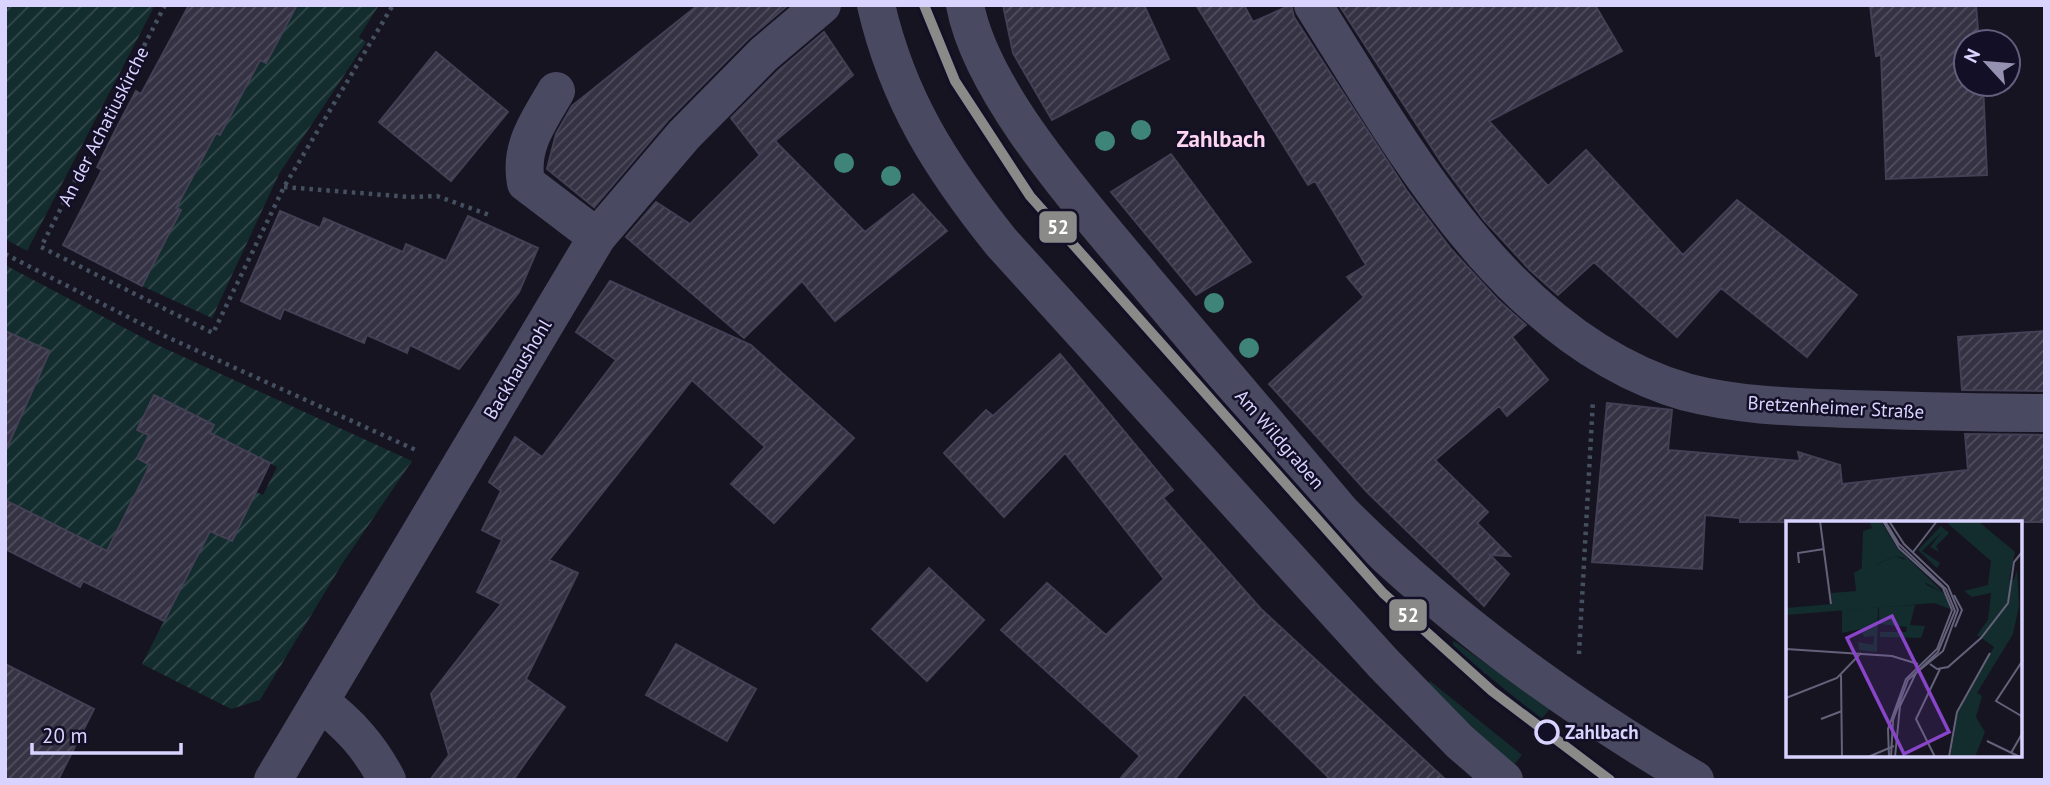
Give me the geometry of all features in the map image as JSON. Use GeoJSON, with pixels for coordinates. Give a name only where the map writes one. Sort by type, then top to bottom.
{"type":"FeatureCollection","features":[{"type":"Feature","properties":{"kind":"street","name":"Backhaushohl"},"geometry":{"type":"LineString","coordinates":[[273,780],[597,237],[684,135],[764,54],[822,5]]}},
{"type":"Feature","properties":{"kind":"street"},"geometry":{"type":"LineString","coordinates":[[876,5],[892,65],[918,124],[951,177],[1001,242],[1383,663],[1460,742],[1504,780]]}},
{"type":"Feature","properties":{"kind":"street","name":"Am Wildgraben"},"geometry":{"type":"LineString","coordinates":[[965,5],[984,60],[1032,138],[1087,211],[1342,513],[1388,559],[1478,635],[1539,679],[1695,780]]}},
{"type":"Feature","properties":{"kind":"street","name":"Bretzenheimer Straße"},"geometry":{"type":"LineString","coordinates":[[1312,5],[1381,113],[1463,229],[1524,298],[1595,349],[1635,373],[1686,391],[1749,404],[2045,413]]}},
{"type":"Feature","properties":{"kind":"street"},"geometry":{"type":"LineString","coordinates":[[556,92],[526,144],[522,163],[526,183],[597,237]]}},
{"type":"Feature","properties":{"kind":"street"},"geometry":{"type":"LineString","coordinates":[[320,702],[358,734],[370,749],[387,780]]}},
{"type":"Feature","properties":{"kind":"path","name":"An der Achatiuskirche"},"geometry":{"type":"LineString","coordinates":[[164,5],[41,247],[214,333],[284,187]]}},
{"type":"Feature","properties":{"kind":"path"},"geometry":{"type":"LineString","coordinates":[[393,5],[284,187],[410,197],[437,196],[502,220]]}},
{"type":"Feature","properties":{"kind":"path"},"geometry":{"type":"LineString","coordinates":[[5,254],[167,337],[457,469]]}},
{"type":"Feature","properties":{"kind":"path"},"geometry":{"type":"LineString","coordinates":[[1579,665],[1595,349]]}},
{"type":"Feature","properties":{"kind":"green space"},"geometry":{"type":"Polygon","coordinates":[[[5,5],[155,5],[27,251],[5,239],[5,5]]]}},
{"type":"Feature","properties":{"kind":"green space"},"geometry":{"type":"Polygon","coordinates":[[[297,5],[379,5],[359,37],[366,42],[279,174],[212,318],[142,286],[180,210],[176,208],[215,132],[220,135],[260,60],[266,63],[297,5]]]}},
{"type":"Feature","properties":{"kind":"green space"},"geometry":{"type":"Polygon","coordinates":[[[5,265],[153,343],[412,461],[342,564],[260,700],[231,709],[142,664],[210,531],[249,489],[263,495],[277,467],[210,433],[213,424],[154,396],[138,430],[149,435],[138,458],[157,468],[136,494],[107,550],[21,508],[5,538],[5,265]]]}},
{"type":"Feature","properties":{"kind":"green space"},"geometry":{"type":"Polygon","coordinates":[[[1454,641],[1550,709],[1541,719],[1452,646],[1454,641]]]}},
{"type":"Feature","properties":{"kind":"green space"},"geometry":{"type":"Polygon","coordinates":[[[1430,681],[1522,755],[1512,767],[1426,685],[1430,681]]]}},
{"type":"Feature","properties":{"kind":"building"},"geometry":{"type":"Polygon","coordinates":[[[189,5],[297,5],[266,63],[260,60],[220,135],[216,133],[176,208],[181,210],[142,286],[63,245],[102,170],[97,167],[116,129],[136,91],[141,94],[189,5]]]}},
{"type":"Feature","properties":{"kind":"building"},"geometry":{"type":"Polygon","coordinates":[[[698,5],[788,5],[748,39],[668,120],[594,207],[547,169],[556,134],[572,106],[698,5]]]}},
{"type":"Feature","properties":{"kind":"building"},"geometry":{"type":"Polygon","coordinates":[[[1003,5],[1144,5],[1169,59],[1052,120],[1013,53],[1003,5]]]}},
{"type":"Feature","properties":{"kind":"building"},"geometry":{"type":"Polygon","coordinates":[[[1196,5],[1244,5],[1253,22],[1291,5],[1294,17],[1407,191],[1451,249],[1498,300],[1526,325],[1512,337],[1548,380],[1507,416],[1499,406],[1435,460],[1488,512],[1477,523],[1510,556],[1490,555],[1509,574],[1484,606],[1367,492],[1269,384],[1364,297],[1347,277],[1366,265],[1315,181],[1308,185],[1196,5]]]}},
{"type":"Feature","properties":{"kind":"building"},"geometry":{"type":"Polygon","coordinates":[[[1339,5],[1595,5],[1622,51],[1489,121],[1548,186],[1586,150],[1683,255],[1737,200],[1857,295],[1807,357],[1721,288],[1677,337],[1594,262],[1558,295],[1530,270],[1484,220],[1443,165],[1339,5]]]}},
{"type":"Feature","properties":{"kind":"building"},"geometry":{"type":"Polygon","coordinates":[[[1870,5],[1976,5],[1978,28],[1952,28],[1952,98],[1984,98],[1987,175],[1886,179],[1881,55],[1876,56],[1870,5]]]}},
{"type":"Feature","properties":{"kind":"building"},"geometry":{"type":"Polygon","coordinates":[[[824,32],[853,75],[775,141],[865,232],[913,194],[947,231],[835,321],[802,281],[744,338],[626,237],[656,202],[690,224],[771,144],[759,154],[731,118],[779,70],[824,32]]]}},
{"type":"Feature","properties":{"kind":"building"},"geometry":{"type":"Polygon","coordinates":[[[436,52],[508,112],[451,181],[379,122],[436,52]]]}},
{"type":"Feature","properties":{"kind":"building"},"geometry":{"type":"Polygon","coordinates":[[[1171,154],[1251,262],[1196,295],[1111,192],[1171,154]]]}},
{"type":"Feature","properties":{"kind":"building"},"geometry":{"type":"Polygon","coordinates":[[[280,211],[320,228],[324,218],[403,252],[406,244],[446,261],[468,216],[538,248],[519,292],[459,369],[410,345],[407,353],[367,335],[364,343],[284,309],[280,319],[241,301],[280,211]]]}},
{"type":"Feature","properties":{"kind":"building"},"geometry":{"type":"Polygon","coordinates":[[[610,281],[751,345],[854,438],[774,523],[731,484],[765,447],[692,380],[549,560],[578,573],[526,679],[565,707],[513,780],[430,780],[449,755],[431,694],[501,604],[477,592],[502,540],[482,530],[501,491],[489,482],[515,437],[542,457],[616,360],[576,332],[610,281]]]}},
{"type":"Feature","properties":{"kind":"building"},"geometry":{"type":"Polygon","coordinates":[[[5,331],[50,351],[5,452],[5,331]]]}},
{"type":"Feature","properties":{"kind":"building"},"geometry":{"type":"Polygon","coordinates":[[[2045,331],[2045,391],[1962,390],[1958,337],[2045,331]]]}},
{"type":"Feature","properties":{"kind":"building"},"geometry":{"type":"Polygon","coordinates":[[[1060,354],[1173,490],[1163,498],[1261,609],[1446,780],[1331,780],[1244,694],[1174,780],[1119,780],[1140,756],[1001,630],[1047,583],[1106,635],[1164,579],[1065,453],[1004,517],[944,453],[986,410],[993,416],[1060,354]]]}},
{"type":"Feature","properties":{"kind":"building"},"geometry":{"type":"Polygon","coordinates":[[[154,395],[214,425],[210,433],[270,463],[232,541],[210,531],[164,621],[83,581],[80,587],[5,549],[5,500],[107,551],[150,465],[137,458],[149,435],[137,430],[154,395]]]}},
{"type":"Feature","properties":{"kind":"building"},"geometry":{"type":"Polygon","coordinates":[[[1607,403],[1672,410],[1668,450],[1800,461],[1798,452],[1840,465],[1842,484],[1968,470],[1965,434],[2045,435],[2045,522],[1740,522],[1740,518],[1705,515],[1702,569],[1592,562],[1607,403]]]}},
{"type":"Feature","properties":{"kind":"building"},"geometry":{"type":"Polygon","coordinates":[[[929,568],[984,620],[927,681],[872,629],[929,568]]]}},
{"type":"Feature","properties":{"kind":"building"},"geometry":{"type":"Polygon","coordinates":[[[676,644],[756,689],[727,741],[646,695],[676,644]]]}},
{"type":"Feature","properties":{"kind":"building"},"geometry":{"type":"Polygon","coordinates":[[[5,664],[94,709],[58,780],[5,780],[5,664]]]}},
{"type":"Feature","properties":{"kind":"transit line","name":"52"},"geometry":{"type":"LineString","coordinates":[[924,5],[955,81],[1030,196],[1383,593],[1492,691],[1610,780]]}},
{"type":"Feature","properties":{"kind":"place","name":"Zahlbach"},"geometry":{"type":"Point","coordinates":[1547,732]}},
{"type":"Feature","properties":{"kind":"district","name":"Zahlbach"},"geometry":{"type":"Point","coordinates":[1221,138]}}]}
